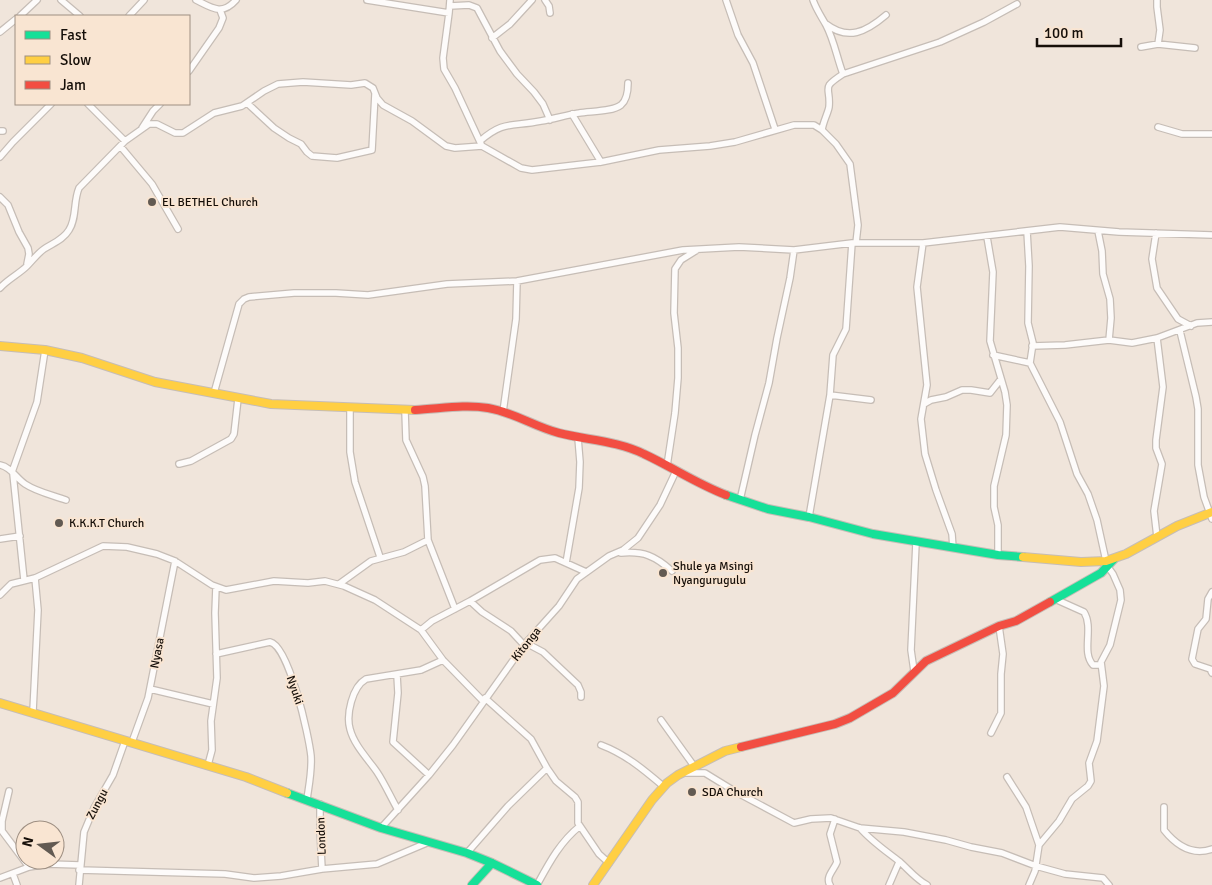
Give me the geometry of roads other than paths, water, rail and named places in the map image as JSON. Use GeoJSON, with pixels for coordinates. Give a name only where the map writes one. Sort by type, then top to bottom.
{"type":"FeatureCollection","features":[{"type":"Feature","properties":{"kind":"street"},"geometry":{"type":"LineString","coordinates":[[21,15],[37,0]]}},
{"type":"Feature","properties":{"kind":"street"},"geometry":{"type":"LineString","coordinates":[[61,0],[79,15]]}},
{"type":"Feature","properties":{"kind":"street"},"geometry":{"type":"LineString","coordinates":[[130,15],[144,0]]}},
{"type":"Feature","properties":{"kind":"street"},"geometry":{"type":"LineString","coordinates":[[196,0],[220,10],[229,8],[236,0]]}},
{"type":"Feature","properties":{"kind":"street"},"geometry":{"type":"LineString","coordinates":[[367,0],[450,6],[469,5],[477,8],[492,38],[517,74],[543,104],[550,120]]}},
{"type":"Feature","properties":{"kind":"street"},"geometry":{"type":"LineString","coordinates":[[492,38],[510,24],[532,0]]}},
{"type":"Feature","properties":{"kind":"street"},"geometry":{"type":"LineString","coordinates":[[545,0],[549,6],[550,13]]}},
{"type":"Feature","properties":{"kind":"street"},"geometry":{"type":"LineString","coordinates":[[726,0],[738,35],[753,63],[775,129]]}},
{"type":"Feature","properties":{"kind":"street"},"geometry":{"type":"LineString","coordinates":[[813,0],[816,10],[825,24],[843,74]]}},
{"type":"Feature","properties":{"kind":"street"},"geometry":{"type":"LineString","coordinates":[[1157,0],[1160,24],[1158,44]]}},
{"type":"Feature","properties":{"kind":"street"},"geometry":{"type":"LineString","coordinates":[[822,130],[824,118],[828,110],[827,89],[832,82],[843,74],[940,42],[984,22],[1017,4]]}},
{"type":"Feature","properties":{"kind":"street"},"geometry":{"type":"LineString","coordinates":[[450,6],[443,58],[444,69],[481,144],[526,170],[601,162],[659,150],[735,142],[775,129],[809,124],[822,130],[842,151],[850,164],[858,225],[854,243],[846,329],[833,355],[830,395],[809,517]]}},
{"type":"Feature","properties":{"kind":"street"},"geometry":{"type":"LineString","coordinates":[[190,71],[219,28],[222,18],[220,10]]}},
{"type":"Feature","properties":{"kind":"street"},"geometry":{"type":"LineString","coordinates":[[825,24],[839,32],[852,33],[871,26],[886,15]]}},
{"type":"Feature","properties":{"kind":"street"},"geometry":{"type":"LineString","coordinates":[[0,32],[15,20]]}},
{"type":"Feature","properties":{"kind":"street"},"geometry":{"type":"LineString","coordinates":[[1141,47],[1158,44],[1195,48]]}},
{"type":"Feature","properties":{"kind":"street"},"geometry":{"type":"LineString","coordinates":[[0,288],[44,249],[65,236],[73,220],[79,188],[125,141],[149,124],[157,124],[179,134],[214,113],[237,108],[247,103],[278,84],[297,82],[365,83],[370,85],[383,105],[412,121],[446,146],[455,148],[481,144],[489,133],[501,126],[550,120],[618,106],[624,101],[628,83]]}},
{"type":"Feature","properties":{"kind":"street"},"geometry":{"type":"LineString","coordinates":[[247,103],[274,128],[301,144],[310,154],[322,158],[337,158],[370,152],[372,150],[375,92]]}},
{"type":"Feature","properties":{"kind":"street"},"geometry":{"type":"LineString","coordinates":[[0,157],[50,105]]}},
{"type":"Feature","properties":{"kind":"street"},"geometry":{"type":"LineString","coordinates":[[89,105],[125,141]]}},
{"type":"Feature","properties":{"kind":"street"},"geometry":{"type":"LineString","coordinates":[[142,130],[146,121],[159,105]]}},
{"type":"Feature","properties":{"kind":"street"},"geometry":{"type":"LineString","coordinates":[[572,114],[601,162]]}},
{"type":"Feature","properties":{"kind":"street"},"geometry":{"type":"LineString","coordinates":[[1158,127],[1182,134],[1212,134]]}},
{"type":"Feature","properties":{"kind":"street"},"geometry":{"type":"LineString","coordinates":[[121,147],[152,184],[178,229]]}},
{"type":"Feature","properties":{"kind":"street"},"geometry":{"type":"LineString","coordinates":[[0,196],[8,205],[28,248],[27,266]]}},
{"type":"Feature","properties":{"kind":"street"},"geometry":{"type":"LineString","coordinates":[[214,394],[239,304],[244,299],[294,293],[368,295],[447,284],[517,281],[676,251],[739,247],[794,250],[854,243],[923,243],[1060,227],[1098,231],[1212,235]]}},
{"type":"Feature","properties":{"kind":"street"},"geometry":{"type":"LineString","coordinates":[[1027,231],[1030,266],[1028,323],[1032,346],[1030,363],[1060,422],[1077,474],[1088,494],[1122,600],[1110,645],[1102,658],[1104,686],[1097,741],[1090,763],[1091,782],[1072,799],[1059,821],[1039,845]]}},
{"type":"Feature","properties":{"kind":"street"},"geometry":{"type":"LineString","coordinates":[[1098,231],[1102,251],[1103,274],[1110,299],[1109,340]]}},
{"type":"Feature","properties":{"kind":"street"},"geometry":{"type":"LineString","coordinates":[[1156,233],[1152,260],[1155,267],[1157,288],[1178,319],[1191,326]]}},
{"type":"Feature","properties":{"kind":"street"},"geometry":{"type":"LineString","coordinates":[[986,237],[993,272],[990,341],[1007,405],[1006,435],[994,486],[994,507],[998,525],[998,555]]}},
{"type":"Feature","properties":{"kind":"street"},"geometry":{"type":"LineString","coordinates":[[923,243],[917,287],[927,375],[920,420],[925,454],[952,534],[953,548]]}},
{"type":"Feature","properties":{"kind":"street"},"geometry":{"type":"LineString","coordinates":[[667,466],[678,378],[678,348],[674,313],[675,269],[681,260],[697,250]]}},
{"type":"Feature","properties":{"kind":"street"},"geometry":{"type":"LineString","coordinates":[[740,500],[769,383],[794,250]]}},
{"type":"Feature","properties":{"kind":"street"},"geometry":{"type":"LineString","coordinates":[[503,412],[516,319],[517,281]]}},
{"type":"Feature","properties":{"kind":"street"},"geometry":{"type":"LineString","coordinates":[[1032,346],[1065,345],[1109,340],[1128,343],[1157,338],[1204,322],[1212,322]]}},
{"type":"Feature","properties":{"kind":"street"},"geometry":{"type":"LineString","coordinates":[[593,885],[663,786],[682,773],[726,751],[835,724],[850,718],[893,693],[926,661],[999,626],[1016,622],[1101,573],[1109,562],[1177,526],[1211,515],[1204,497],[1198,465],[1198,409],[1196,397],[1180,331]]}},
{"type":"Feature","properties":{"kind":"street"},"geometry":{"type":"LineString","coordinates":[[1157,338],[1163,387],[1156,440],[1156,448],[1162,464],[1154,511],[1157,537]]}},
{"type":"Feature","properties":{"kind":"street"},"geometry":{"type":"LineString","coordinates":[[0,346],[44,350],[82,358],[155,382],[238,399],[289,406],[405,412],[470,407],[503,412],[529,423],[578,438],[623,446],[643,454],[708,488],[768,509],[809,517],[873,534],[998,555],[1081,562],[1109,562]]}},
{"type":"Feature","properties":{"kind":"street"},"geometry":{"type":"LineString","coordinates":[[24,580],[12,473],[37,402],[44,350]]}},
{"type":"Feature","properties":{"kind":"street"},"geometry":{"type":"LineString","coordinates":[[993,355],[1030,363]]}},
{"type":"Feature","properties":{"kind":"street"},"geometry":{"type":"LineString","coordinates":[[924,404],[931,400],[946,398],[962,390],[976,390],[990,394],[1001,379]]}},
{"type":"Feature","properties":{"kind":"street"},"geometry":{"type":"LineString","coordinates":[[830,395],[871,400]]}},
{"type":"Feature","properties":{"kind":"street"},"geometry":{"type":"LineString","coordinates":[[179,464],[191,461],[231,439],[234,434],[238,399]]}},
{"type":"Feature","properties":{"kind":"street"},"geometry":{"type":"LineString","coordinates":[[350,409],[350,452],[355,482],[380,558]]}},
{"type":"Feature","properties":{"kind":"street"},"geometry":{"type":"LineString","coordinates":[[405,412],[405,432],[408,446],[423,477],[425,486],[428,540],[455,608]]}},
{"type":"Feature","properties":{"kind":"street"},"geometry":{"type":"LineString","coordinates":[[566,564],[578,488],[580,462],[578,438]]}},
{"type":"Feature","properties":{"kind":"street"},"geometry":{"type":"LineString","coordinates":[[0,466],[6,466],[26,485],[66,500]]}},
{"type":"Feature","properties":{"kind":"street","name":"Kitonga"},"geometry":{"type":"LineString","coordinates":[[381,828],[429,775],[453,745],[525,644],[559,606],[577,579],[609,556],[630,545],[649,523],[676,471]]}},
{"type":"Feature","properties":{"kind":"street"},"geometry":{"type":"LineString","coordinates":[[0,539],[20,536]]}},
{"type":"Feature","properties":{"kind":"street"},"geometry":{"type":"LineString","coordinates":[[339,584],[365,564],[404,552],[428,540]]}},
{"type":"Feature","properties":{"kind":"street"},"geometry":{"type":"LineString","coordinates":[[914,671],[911,650],[916,542]]}},
{"type":"Feature","properties":{"kind":"street"},"geometry":{"type":"LineString","coordinates":[[0,594],[11,584],[35,578],[103,546],[120,546],[145,550],[176,560],[216,587],[226,590],[278,581],[308,583],[325,581],[339,584],[375,600],[421,630],[444,660],[484,700],[531,739],[547,768],[560,784],[577,799],[577,818],[580,826],[599,854],[609,863]]}},
{"type":"Feature","properties":{"kind":"street"},"geometry":{"type":"LineString","coordinates":[[616,554],[630,552],[646,554],[661,561],[672,571]]}},
{"type":"Feature","properties":{"kind":"street"},"geometry":{"type":"LineString","coordinates":[[421,630],[432,620],[470,601],[540,560],[555,558],[586,572]]}},
{"type":"Feature","properties":{"kind":"street","name":"Nyasa"},"geometry":{"type":"LineString","coordinates":[[128,742],[150,689],[176,560]]}},
{"type":"Feature","properties":{"kind":"street"},"geometry":{"type":"LineString","coordinates":[[33,711],[38,610],[35,578]]}},
{"type":"Feature","properties":{"kind":"street"},"geometry":{"type":"LineString","coordinates":[[208,765],[212,750],[211,722],[217,678],[216,587]]}},
{"type":"Feature","properties":{"kind":"street"},"geometry":{"type":"LineString","coordinates":[[1212,594],[1207,603],[1209,618],[1198,629],[1192,659],[1195,664],[1210,669],[1212,673]]}},
{"type":"Feature","properties":{"kind":"street"},"geometry":{"type":"LineString","coordinates":[[1055,599],[1084,612],[1088,631],[1089,658],[1093,665],[1101,665]]}},
{"type":"Feature","properties":{"kind":"street"},"geometry":{"type":"LineString","coordinates":[[470,601],[482,612],[511,631],[525,644],[543,652],[578,685],[581,692],[580,697]]}},
{"type":"Feature","properties":{"kind":"street"},"geometry":{"type":"LineString","coordinates":[[991,733],[1001,713],[1003,654],[999,626]]}},
{"type":"Feature","properties":{"kind":"street","name":"Nyuki"},"geometry":{"type":"LineString","coordinates":[[216,654],[270,642],[275,644],[282,654],[300,700],[310,744],[311,771],[307,799]]}},
{"type":"Feature","properties":{"kind":"street"},"geometry":{"type":"LineString","coordinates":[[398,810],[377,771],[353,737],[349,725],[352,702],[359,684],[368,679],[421,670],[444,660]]}},
{"type":"Feature","properties":{"kind":"street"},"geometry":{"type":"LineString","coordinates":[[397,675],[398,700],[393,742],[429,775]]}},
{"type":"Feature","properties":{"kind":"street"},"geometry":{"type":"LineString","coordinates":[[150,689],[213,704]]}},
{"type":"Feature","properties":{"kind":"street"},"geometry":{"type":"LineString","coordinates":[[0,702],[208,765],[307,799],[381,828],[492,863],[523,882],[537,885],[565,838],[580,826]]}},
{"type":"Feature","properties":{"kind":"street"},"geometry":{"type":"LineString","coordinates":[[662,720],[694,766]]}},
{"type":"Feature","properties":{"kind":"street","name":"Zungu"},"geometry":{"type":"LineString","coordinates":[[79,885],[79,868],[84,832],[94,808],[113,775],[128,742]]}},
{"type":"Feature","properties":{"kind":"street"},"geometry":{"type":"LineString","coordinates":[[600,745],[616,751],[634,762],[663,786]]}},
{"type":"Feature","properties":{"kind":"street"},"geometry":{"type":"LineString","coordinates":[[467,854],[508,806],[547,768]]}},
{"type":"Feature","properties":{"kind":"street"},"geometry":{"type":"LineString","coordinates":[[682,773],[705,773],[790,822],[794,823],[822,817],[860,828],[924,835],[1002,853],[1036,866],[1065,874],[1103,878],[1109,885]]}},
{"type":"Feature","properties":{"kind":"street"},"geometry":{"type":"LineString","coordinates":[[1007,777],[1026,807],[1039,845],[1036,866],[1029,885]]}},
{"type":"Feature","properties":{"kind":"street"},"geometry":{"type":"LineString","coordinates":[[9,791],[2,821],[2,831],[15,848]]}},
{"type":"Feature","properties":{"kind":"street","name":"London"},"geometry":{"type":"LineString","coordinates":[[320,804],[322,869]]}},
{"type":"Feature","properties":{"kind":"street"},"geometry":{"type":"LineString","coordinates":[[1164,807],[1164,830],[1176,843],[1182,847],[1200,851],[1212,849]]}},
{"type":"Feature","properties":{"kind":"street"},"geometry":{"type":"LineString","coordinates":[[830,885],[828,877],[837,862],[830,834],[834,819]]}},
{"type":"Feature","properties":{"kind":"street"},"geometry":{"type":"LineString","coordinates":[[860,828],[918,880],[927,885]]}},
{"type":"Feature","properties":{"kind":"street"},"geometry":{"type":"LineString","coordinates":[[65,866],[219,874],[254,878],[377,864],[428,842]]}},
{"type":"Feature","properties":{"kind":"street"},"geometry":{"type":"LineString","coordinates":[[889,885],[899,862]]}},
{"type":"Feature","properties":{"kind":"street"},"geometry":{"type":"LineString","coordinates":[[472,885],[492,863]]}},
{"type":"Feature","properties":{"kind":"street"},"geometry":{"type":"LineString","coordinates":[[0,878],[22,870]]}},
{"type":"Feature","properties":{"kind":"street"},"geometry":{"type":"LineString","coordinates":[[13,874],[17,885]]}},
{"type":"Feature","properties":{"kind":"street"},"geometry":{"type":"LineString","coordinates":[[240,877],[240,885]]}},
{"type":"Feature","properties":{"kind":"place","name":"EL BETHEL Church"},"geometry":{"type":"Point","coordinates":[152,202]}},
{"type":"Feature","properties":{"kind":"place","name":"K.K.K.T Church"},"geometry":{"type":"Point","coordinates":[59,523]}},
{"type":"Feature","properties":{"kind":"place","name":"Shule ya Msingi Nyangurugulu"},"geometry":{"type":"Point","coordinates":[663,573]}},
{"type":"Feature","properties":{"kind":"place","name":"SDA Church"},"geometry":{"type":"Point","coordinates":[692,792]}}]}
